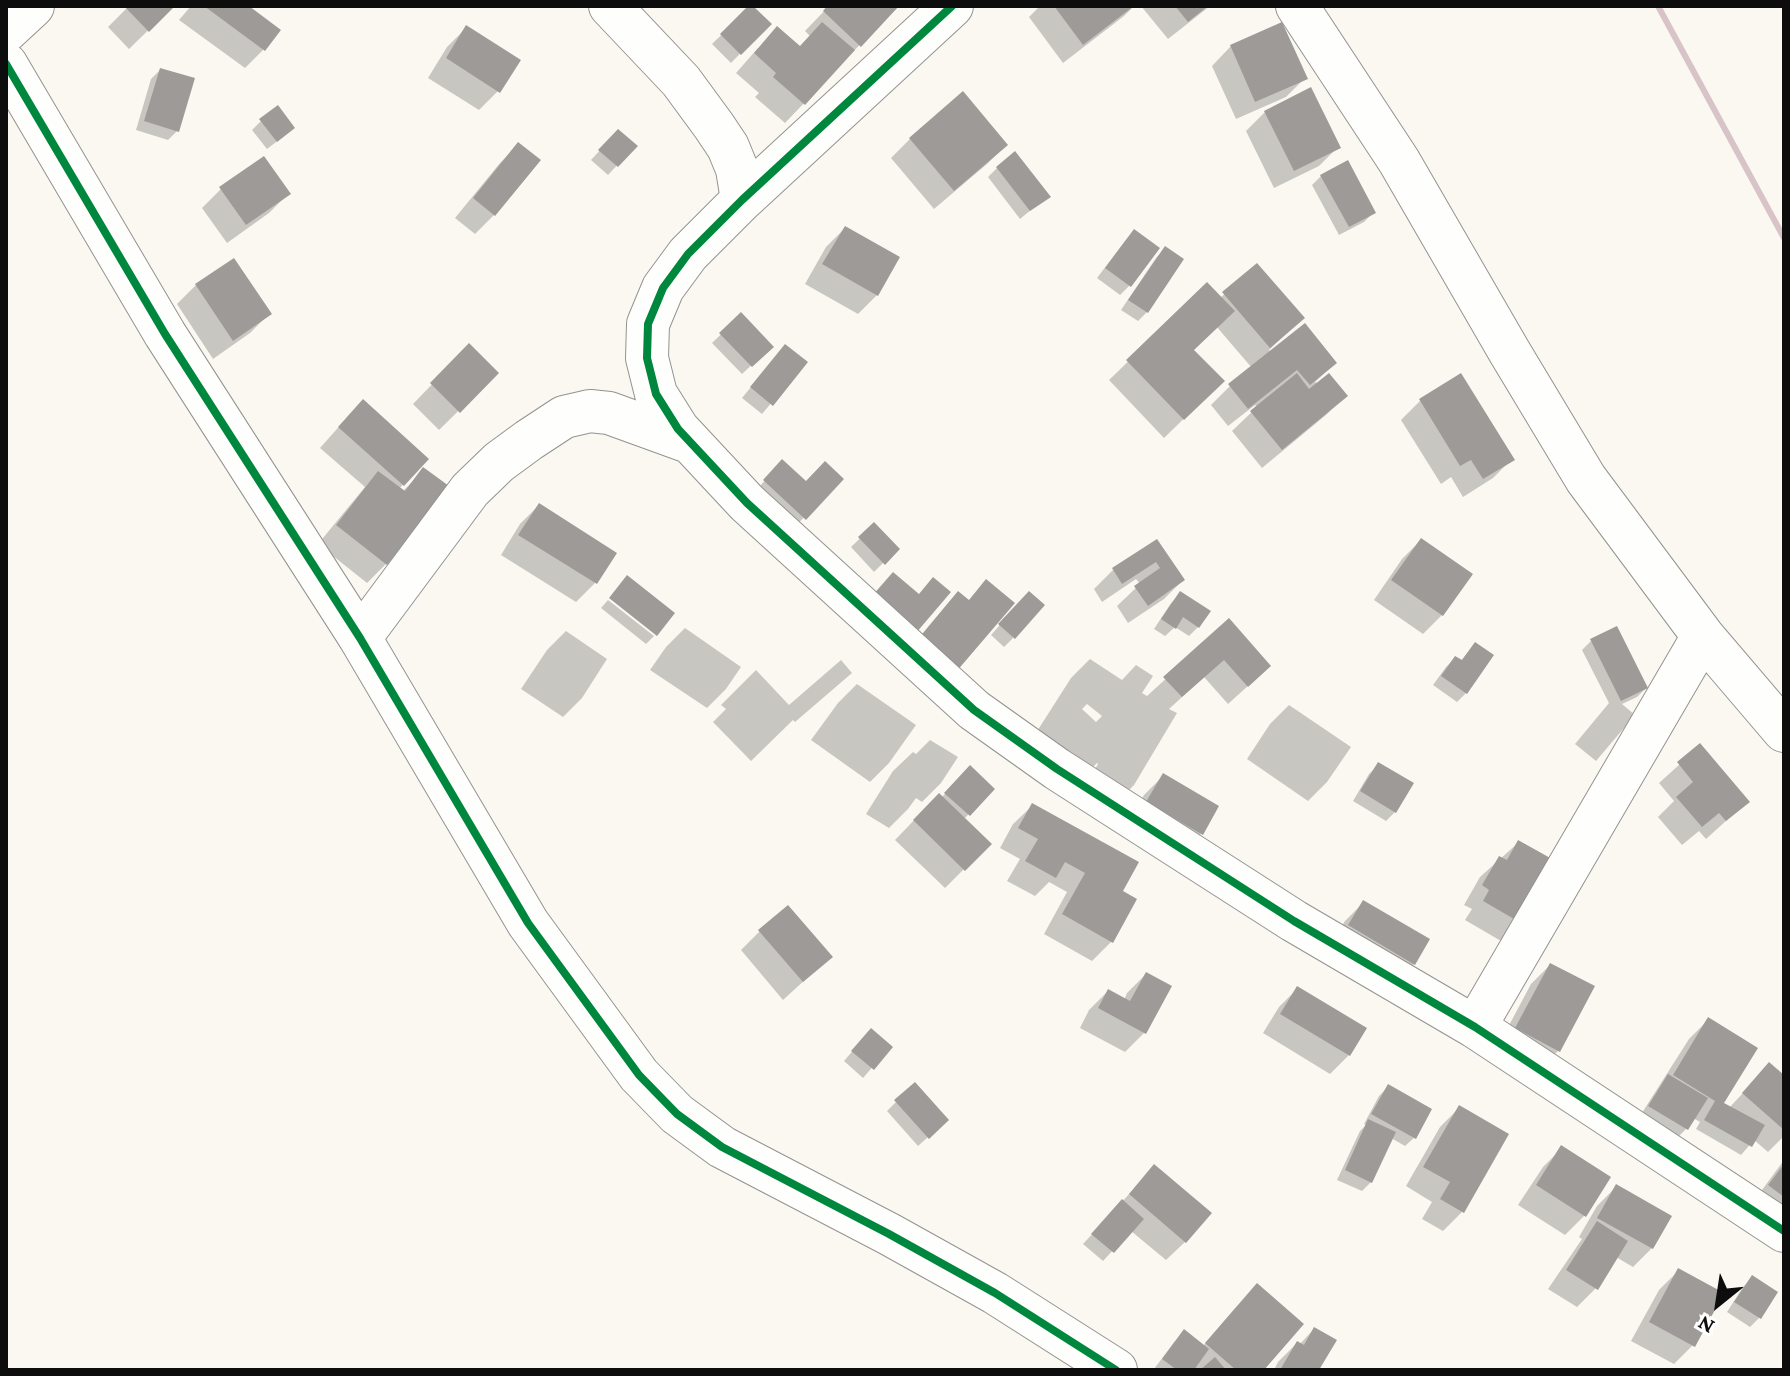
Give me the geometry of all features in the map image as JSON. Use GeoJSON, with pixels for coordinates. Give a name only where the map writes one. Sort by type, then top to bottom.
{"type":"FeatureCollection","features":[{"type":"Feature","properties":{"kind":"street"},"geometry":{"type":"LineString","coordinates":[[6,31],[33,6]]}},
{"type":"Feature","properties":{"kind":"street"},"geometry":{"type":"LineString","coordinates":[[610,6],[681,81],[721,136],[737,169],[742,200]]}},
{"type":"Feature","properties":{"kind":"street"},"geometry":{"type":"LineString","coordinates":[[952,6],[742,200],[688,254],[663,288],[648,324],[647,358],[656,394],[678,429],[747,503],[974,710],[1057,769],[1294,921],[1475,1027],[1784,1231]]}},
{"type":"Feature","properties":{"kind":"street"},"geometry":{"type":"LineString","coordinates":[[1297,6],[1399,161],[1586,479],[1703,636],[1784,731]]}},
{"type":"Feature","properties":{"kind":"street"},"geometry":{"type":"LineString","coordinates":[[6,64],[165,334],[360,638],[528,923],[639,1075],[677,1114],[722,1147],[995,1293],[1116,1370]]}},
{"type":"Feature","properties":{"kind":"street"},"geometry":{"type":"LineString","coordinates":[[360,638],[470,490],[499,462],[564,417],[590,411],[609,413],[689,442]]}},
{"type":"Feature","properties":{"kind":"street"},"geometry":{"type":"LineString","coordinates":[[1475,1027],[1703,636]]}},
{"type":"Feature","properties":{"kind":"building"},"geometry":{"type":"Polygon","coordinates":[[[124,6],[175,6],[149,32],[124,6]]]}},
{"type":"Feature","properties":{"kind":"building"},"geometry":{"type":"Polygon","coordinates":[[[204,6],[249,6],[281,30],[265,51],[204,6]]]}},
{"type":"Feature","properties":{"kind":"building"},"geometry":{"type":"Polygon","coordinates":[[[748,6],[753,6],[772,24],[741,55],[720,34],[748,6]]]}},
{"type":"Feature","properties":{"kind":"building"},"geometry":{"type":"Polygon","coordinates":[[[827,6],[899,6],[861,47],[823,11],[827,6]]]}},
{"type":"Feature","properties":{"kind":"building"},"geometry":{"type":"Polygon","coordinates":[[[1054,6],[1134,6],[1083,45],[1054,6]]]}},
{"type":"Feature","properties":{"kind":"building"},"geometry":{"type":"Polygon","coordinates":[[[1175,6],[1208,6],[1188,22],[1175,6]]]}},
{"type":"Feature","properties":{"kind":"building"},"geometry":{"type":"Polygon","coordinates":[[[822,22],[855,50],[805,105],[773,77],[776,73],[754,53],[777,26],[800,46],[822,22]]]}},
{"type":"Feature","properties":{"kind":"building"},"geometry":{"type":"Polygon","coordinates":[[[1282,22],[1308,79],[1255,102],[1230,45],[1282,22]]]}},
{"type":"Feature","properties":{"kind":"building"},"geometry":{"type":"Polygon","coordinates":[[[466,25],[521,60],[500,93],[446,58],[466,25]]]}},
{"type":"Feature","properties":{"kind":"building"},"geometry":{"type":"Polygon","coordinates":[[[160,68],[195,78],[179,132],[144,121],[160,68]]]}},
{"type":"Feature","properties":{"kind":"building"},"geometry":{"type":"Polygon","coordinates":[[[1311,87],[1341,148],[1294,171],[1264,111],[1311,87]]]}},
{"type":"Feature","properties":{"kind":"building"},"geometry":{"type":"Polygon","coordinates":[[[963,91],[1008,145],[954,191],[909,138],[963,91]]]}},
{"type":"Feature","properties":{"kind":"building"},"geometry":{"type":"Polygon","coordinates":[[[278,105],[295,128],[277,142],[259,119],[278,105]]]}},
{"type":"Feature","properties":{"kind":"building"},"geometry":{"type":"Polygon","coordinates":[[[618,129],[638,146],[618,167],[598,150],[618,129]]]}},
{"type":"Feature","properties":{"kind":"building"},"geometry":{"type":"Polygon","coordinates":[[[518,142],[541,160],[495,216],[473,198],[518,142]]]}},
{"type":"Feature","properties":{"kind":"building"},"geometry":{"type":"Polygon","coordinates":[[[1015,151],[1051,197],[1030,211],[996,167],[1015,151]]]}},
{"type":"Feature","properties":{"kind":"building"},"geometry":{"type":"Polygon","coordinates":[[[264,156],[291,194],[246,225],[219,187],[264,156]]]}},
{"type":"Feature","properties":{"kind":"building"},"geometry":{"type":"Polygon","coordinates":[[[1348,160],[1376,213],[1349,227],[1320,175],[1348,160]]]}},
{"type":"Feature","properties":{"kind":"building"},"geometry":{"type":"Polygon","coordinates":[[[845,226],[900,257],[878,296],[822,264],[845,226]]]}},
{"type":"Feature","properties":{"kind":"building"},"geometry":{"type":"Polygon","coordinates":[[[1134,229],[1160,248],[1131,287],[1105,268],[1134,229]]]}},
{"type":"Feature","properties":{"kind":"building"},"geometry":{"type":"Polygon","coordinates":[[[1165,246],[1184,259],[1148,313],[1128,300],[1165,246]]]}},
{"type":"Feature","properties":{"kind":"building"},"geometry":{"type":"Polygon","coordinates":[[[234,258],[272,314],[233,341],[195,284],[234,258]]]}},
{"type":"Feature","properties":{"kind":"building"},"geometry":{"type":"Polygon","coordinates":[[[1257,263],[1305,318],[1270,348],[1222,292],[1257,263]]]}},
{"type":"Feature","properties":{"kind":"building"},"geometry":{"type":"Polygon","coordinates":[[[1207,282],[1235,311],[1194,350],[1225,381],[1184,420],[1126,360],[1207,282]]]}},
{"type":"Feature","properties":{"kind":"building"},"geometry":{"type":"Polygon","coordinates":[[[741,312],[774,347],[752,367],[719,333],[741,312]]]}},
{"type":"Feature","properties":{"kind":"building"},"geometry":{"type":"Polygon","coordinates":[[[1305,323],[1337,363],[1310,385],[1297,370],[1248,409],[1228,384],[1305,323]]]}},
{"type":"Feature","properties":{"kind":"building"},"geometry":{"type":"Polygon","coordinates":[[[469,343],[499,373],[460,413],[430,383],[469,343]]]}},
{"type":"Feature","properties":{"kind":"building"},"geometry":{"type":"Polygon","coordinates":[[[785,344],[808,362],[773,406],[750,387],[785,344]]]}},
{"type":"Feature","properties":{"kind":"building"},"geometry":{"type":"Polygon","coordinates":[[[1297,373],[1309,389],[1329,373],[1348,396],[1282,450],[1250,411],[1297,373]]]}},
{"type":"Feature","properties":{"kind":"building"},"geometry":{"type":"Polygon","coordinates":[[[1461,373],[1515,460],[1483,479],[1471,460],[1460,466],[1419,399],[1461,373]]]}},
{"type":"Feature","properties":{"kind":"building"},"geometry":{"type":"Polygon","coordinates":[[[363,399],[429,459],[404,486],[338,427],[363,399]]]}},
{"type":"Feature","properties":{"kind":"building"},"geometry":{"type":"Polygon","coordinates":[[[782,459],[806,481],[825,461],[844,479],[806,520],[763,480],[782,459]]]}},
{"type":"Feature","properties":{"kind":"building"},"geometry":{"type":"Polygon","coordinates":[[[423,467],[449,486],[387,565],[336,525],[378,471],[405,491],[423,467]]]}},
{"type":"Feature","properties":{"kind":"building"},"geometry":{"type":"Polygon","coordinates":[[[539,503],[617,553],[597,584],[518,535],[539,503]]]}},
{"type":"Feature","properties":{"kind":"building"},"geometry":{"type":"Polygon","coordinates":[[[874,522],[900,549],[885,565],[858,537],[874,522]]]}},
{"type":"Feature","properties":{"kind":"building"},"geometry":{"type":"Polygon","coordinates":[[[1421,538],[1473,574],[1443,616],[1391,580],[1421,538]]]}},
{"type":"Feature","properties":{"kind":"building"},"geometry":{"type":"Polygon","coordinates":[[[1157,539],[1185,580],[1148,606],[1134,586],[1160,568],[1156,562],[1122,584],[1112,568],[1157,539]]]}},
{"type":"Feature","properties":{"kind":"building"},"geometry":{"type":"Polygon","coordinates":[[[893,572],[919,594],[933,577],[951,592],[916,633],[872,596],[893,572]]]}},
{"type":"Feature","properties":{"kind":"building"},"geometry":{"type":"Polygon","coordinates":[[[627,575],[675,613],[657,636],[609,598],[627,575]]]}},
{"type":"Feature","properties":{"kind":"building"},"geometry":{"type":"Polygon","coordinates":[[[986,579],[1015,603],[956,672],[918,639],[958,591],[969,600],[986,579]]]}},
{"type":"Feature","properties":{"kind":"building"},"geometry":{"type":"Polygon","coordinates":[[[1029,591],[1045,605],[1015,639],[998,624],[1029,591]]]}},
{"type":"Feature","properties":{"kind":"building"},"geometry":{"type":"Polygon","coordinates":[[[1180,591],[1211,611],[1199,628],[1183,617],[1176,629],[1161,619],[1180,591]]]}},
{"type":"Feature","properties":{"kind":"building"},"geometry":{"type":"Polygon","coordinates":[[[1229,618],[1271,666],[1248,687],[1224,660],[1182,697],[1163,677],[1229,618]]]}},
{"type":"Feature","properties":{"kind":"building"},"geometry":{"type":"Polygon","coordinates":[[[1617,626],[1648,688],[1621,701],[1590,639],[1617,626]]]}},
{"type":"Feature","properties":{"kind":"building"},"geometry":{"type":"Polygon","coordinates":[[[1475,642],[1494,655],[1467,694],[1441,676],[1455,656],[1462,660],[1475,642]]]}},
{"type":"Feature","properties":{"kind":"building"},"geometry":{"type":"Polygon","coordinates":[[[1700,743],[1750,802],[1726,821],[1719,813],[1702,827],[1676,797],[1693,782],[1677,762],[1700,743]]]}},
{"type":"Feature","properties":{"kind":"building"},"geometry":{"type":"Polygon","coordinates":[[[1378,762],[1414,783],[1396,813],[1360,791],[1378,762]]]}},
{"type":"Feature","properties":{"kind":"building"},"geometry":{"type":"Polygon","coordinates":[[[970,765],[995,789],[970,816],[944,793],[970,765]]]}},
{"type":"Feature","properties":{"kind":"building"},"geometry":{"type":"Polygon","coordinates":[[[1163,773],[1219,806],[1203,835],[1146,802],[1163,773]]]}},
{"type":"Feature","properties":{"kind":"building"},"geometry":{"type":"Polygon","coordinates":[[[939,793],[992,844],[965,871],[913,820],[939,793]]]}},
{"type":"Feature","properties":{"kind":"building"},"geometry":{"type":"Polygon","coordinates":[[[1032,803],[1139,862],[1123,891],[1137,899],[1113,943],[1062,914],[1085,873],[1065,862],[1056,878],[1025,861],[1038,839],[1018,828],[1032,803]]]}},
{"type":"Feature","properties":{"kind":"building"},"geometry":{"type":"Polygon","coordinates":[[[1518,840],[1552,859],[1521,923],[1483,901],[1489,890],[1482,885],[1499,856],[1507,860],[1518,840]]]}},
{"type":"Feature","properties":{"kind":"building"},"geometry":{"type":"Polygon","coordinates":[[[1363,900],[1430,939],[1415,965],[1348,925],[1363,900]]]}},
{"type":"Feature","properties":{"kind":"building"},"geometry":{"type":"Polygon","coordinates":[[[788,905],[833,957],[803,982],[758,930],[788,905]]]}},
{"type":"Feature","properties":{"kind":"building"},"geometry":{"type":"Polygon","coordinates":[[[1550,963],[1595,986],[1560,1052],[1515,1028],[1550,963]]]}},
{"type":"Feature","properties":{"kind":"building"},"geometry":{"type":"Polygon","coordinates":[[[1146,972],[1172,986],[1146,1034],[1098,1008],[1108,989],[1130,1001],[1146,972]]]}},
{"type":"Feature","properties":{"kind":"building"},"geometry":{"type":"Polygon","coordinates":[[[1297,986],[1367,1028],[1350,1056],[1280,1014],[1297,986]]]}},
{"type":"Feature","properties":{"kind":"building"},"geometry":{"type":"Polygon","coordinates":[[[1708,1017],[1758,1048],[1724,1103],[1765,1125],[1752,1147],[1704,1120],[1715,1101],[1673,1075],[1708,1017]]]}},
{"type":"Feature","properties":{"kind":"building"},"geometry":{"type":"Polygon","coordinates":[[[871,1028],[893,1047],[874,1070],[851,1051],[871,1028]]]}},
{"type":"Feature","properties":{"kind":"building"},"geometry":{"type":"Polygon","coordinates":[[[1769,1062],[1784,1075],[1784,1130],[1742,1093],[1769,1062]]]}},
{"type":"Feature","properties":{"kind":"building"},"geometry":{"type":"Polygon","coordinates":[[[1668,1074],[1708,1098],[1688,1130],[1648,1106],[1668,1074]]]}},
{"type":"Feature","properties":{"kind":"building"},"geometry":{"type":"Polygon","coordinates":[[[915,1082],[949,1120],[929,1139],[894,1100],[915,1082]]]}},
{"type":"Feature","properties":{"kind":"building"},"geometry":{"type":"Polygon","coordinates":[[[1388,1084],[1432,1109],[1416,1139],[1371,1114],[1388,1084]]]}},
{"type":"Feature","properties":{"kind":"building"},"geometry":{"type":"Polygon","coordinates":[[[1459,1105],[1509,1134],[1464,1213],[1440,1199],[1450,1182],[1423,1167],[1459,1105]]]}},
{"type":"Feature","properties":{"kind":"building"},"geometry":{"type":"Polygon","coordinates":[[[1368,1119],[1396,1132],[1372,1183],[1345,1170],[1368,1119]]]}},
{"type":"Feature","properties":{"kind":"building"},"geometry":{"type":"Polygon","coordinates":[[[1561,1145],[1611,1177],[1586,1217],[1536,1185],[1561,1145]]]}},
{"type":"Feature","properties":{"kind":"building"},"geometry":{"type":"Polygon","coordinates":[[[1154,1164],[1212,1213],[1186,1243],[1129,1194],[1154,1164]]]}},
{"type":"Feature","properties":{"kind":"building"},"geometry":{"type":"Polygon","coordinates":[[[1784,1164],[1784,1197],[1768,1185],[1784,1164]]]}},
{"type":"Feature","properties":{"kind":"building"},"geometry":{"type":"Polygon","coordinates":[[[1616,1184],[1672,1216],[1653,1249],[1597,1218],[1616,1184]]]}},
{"type":"Feature","properties":{"kind":"building"},"geometry":{"type":"Polygon","coordinates":[[[1122,1199],[1144,1219],[1114,1253],[1091,1234],[1122,1199]]]}},
{"type":"Feature","properties":{"kind":"building"},"geometry":{"type":"Polygon","coordinates":[[[1597,1221],[1628,1241],[1598,1290],[1566,1270],[1597,1221]]]}},
{"type":"Feature","properties":{"kind":"building"},"geometry":{"type":"Polygon","coordinates":[[[1678,1268],[1724,1293],[1695,1347],[1649,1322],[1678,1268]]]}},
{"type":"Feature","properties":{"kind":"building"},"geometry":{"type":"Polygon","coordinates":[[[1752,1275],[1778,1292],[1761,1319],[1734,1302],[1752,1275]]]}},
{"type":"Feature","properties":{"kind":"building"},"geometry":{"type":"Polygon","coordinates":[[[1257,1283],[1304,1324],[1264,1370],[1236,1370],[1205,1343],[1257,1283]]]}},
{"type":"Feature","properties":{"kind":"building"},"geometry":{"type":"Polygon","coordinates":[[[1314,1327],[1337,1340],[1319,1370],[1280,1370],[1297,1341],[1304,1345],[1314,1327]]]}},
{"type":"Feature","properties":{"kind":"building"},"geometry":{"type":"Polygon","coordinates":[[[1184,1329],[1209,1349],[1194,1370],[1177,1370],[1162,1359],[1184,1329]]]}},
{"type":"Feature","properties":{"kind":"building"},"geometry":{"type":"Polygon","coordinates":[[[1215,1357],[1226,1370],[1200,1370],[1215,1357]]]}},
{"type":"Feature","properties":{"kind":"railway"},"geometry":{"type":"LineString","coordinates":[[1658,6],[1784,238]]}},
{"type":"Feature","properties":{"kind":"cycle path"},"geometry":{"type":"LineString","coordinates":[[952,6],[742,200],[688,254],[663,288],[648,324],[647,358],[656,394],[678,429],[747,503],[974,710],[1057,769],[1294,921],[1475,1027],[1784,1231]]}},
{"type":"Feature","properties":{"kind":"cycle path"},"geometry":{"type":"LineString","coordinates":[[6,64],[165,334],[360,638],[528,923],[639,1075],[677,1114],[722,1147],[995,1293],[1116,1370]]}}]}
